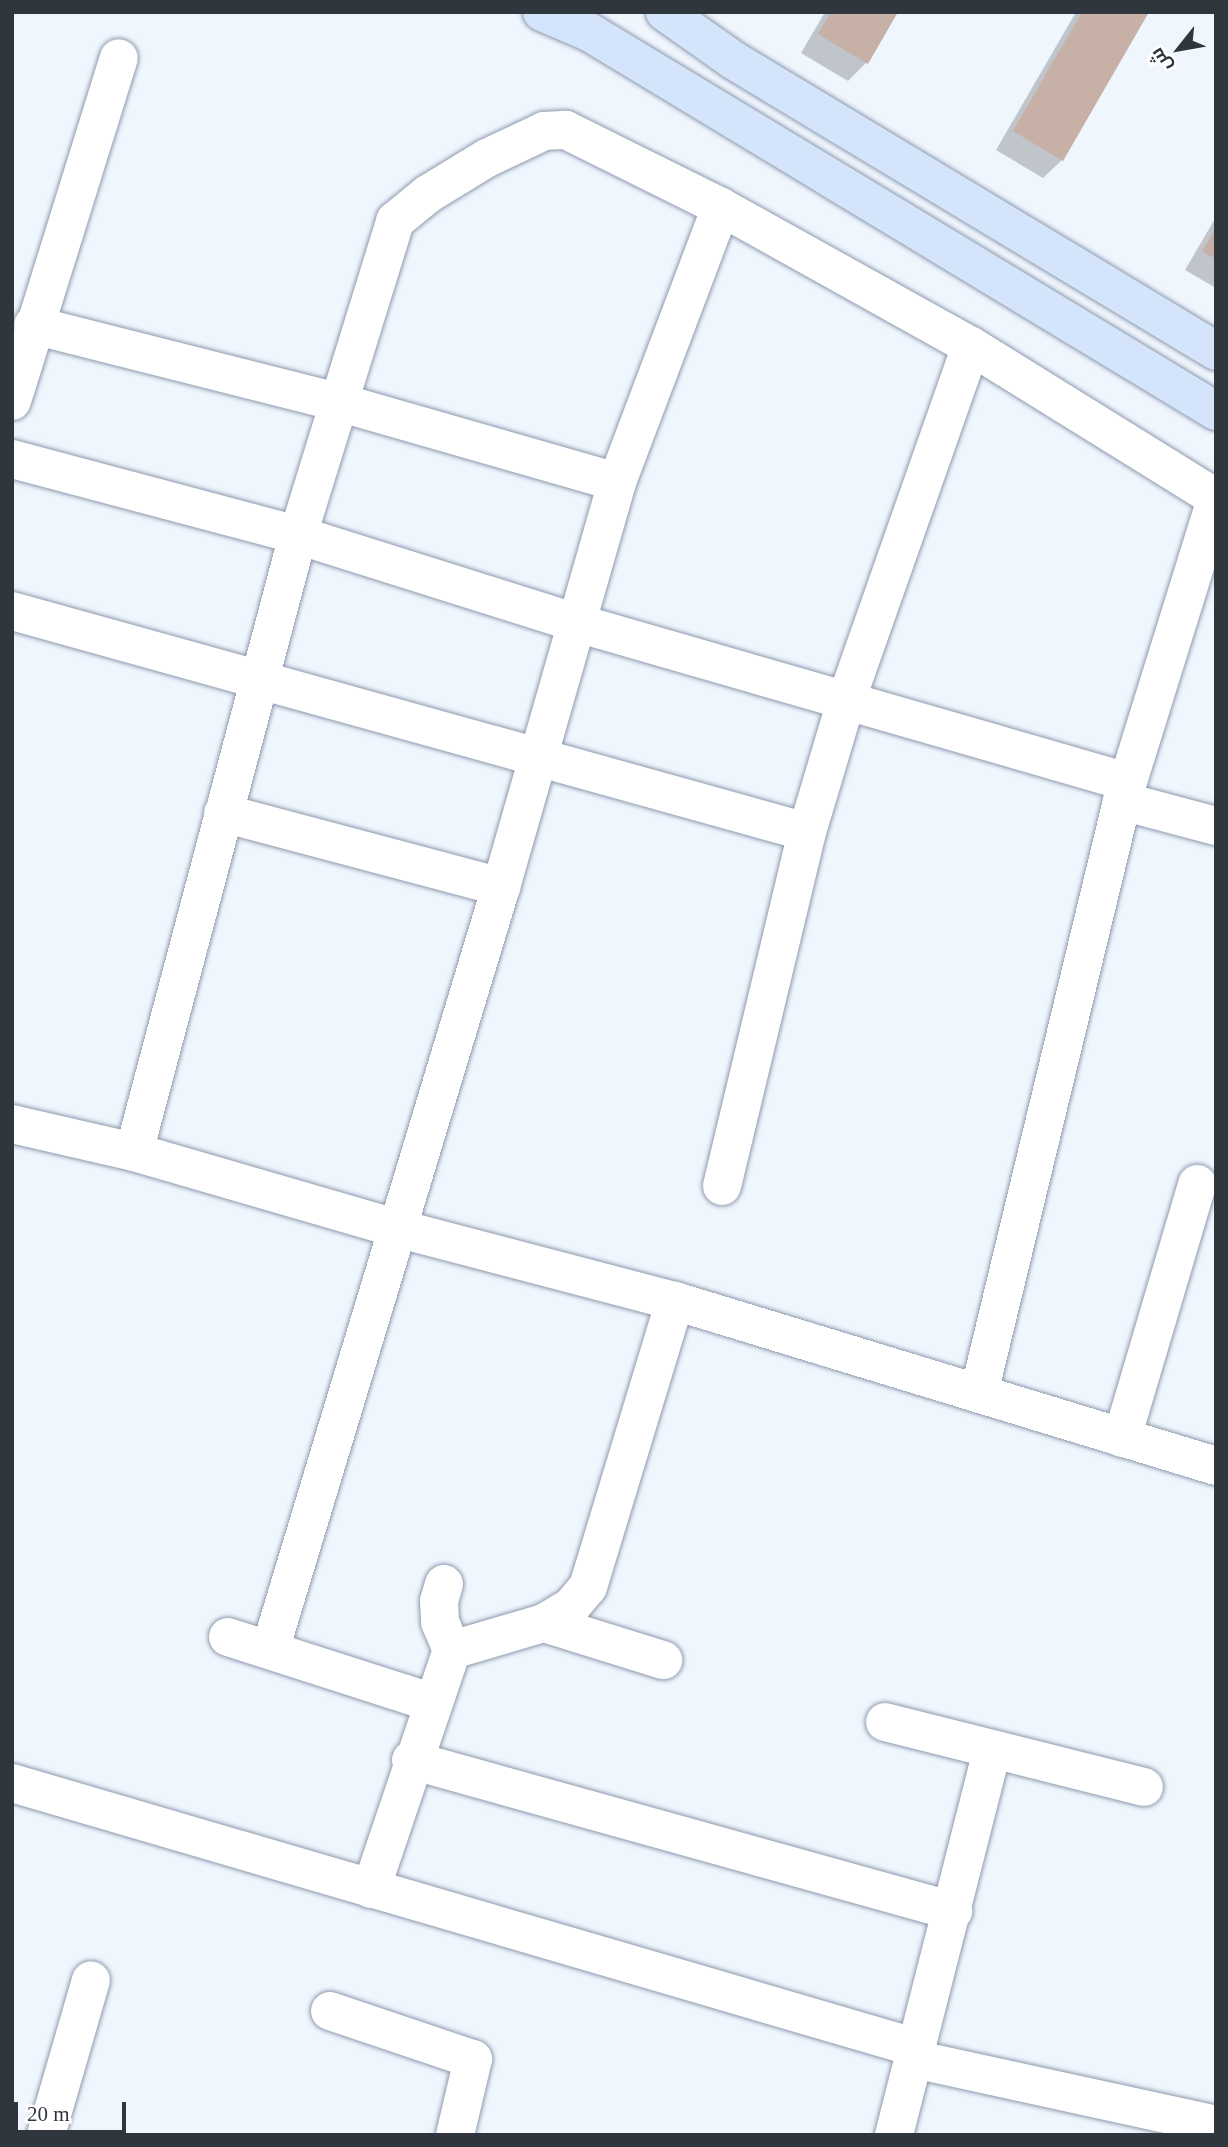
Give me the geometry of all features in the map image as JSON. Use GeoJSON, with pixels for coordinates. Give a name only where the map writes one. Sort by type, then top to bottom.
{"type":"FeatureCollection","features":[{"type":"Feature","properties":{"kind":"main road"},"geometry":{"type":"LineString","coordinates":[[542,12],[601,39],[1216,411]]}},
{"type":"Feature","properties":{"kind":"main road"},"geometry":{"type":"LineString","coordinates":[[665,12],[733,60],[1216,351]]}},
{"type":"Feature","properties":{"kind":"street"},"geometry":{"type":"LineString","coordinates":[[12,401],[33,325],[118,58]]}},
{"type":"Feature","properties":{"kind":"street"},"geometry":{"type":"LineString","coordinates":[[134,1152],[298,535],[396,221],[428,194],[506,147],[544,131],[566,130],[721,207],[971,346],[1216,498],[1125,792],[979,1393]]}},
{"type":"Feature","properties":{"kind":"street"},"geometry":{"type":"LineString","coordinates":[[270,1650],[501,887],[617,482],[721,207]]}},
{"type":"Feature","properties":{"kind":"street"},"geometry":{"type":"LineString","coordinates":[[33,325],[338,402],[617,482]]}},
{"type":"Feature","properties":{"kind":"street"},"geometry":{"type":"LineString","coordinates":[[722,1186],[807,832],[846,701],[971,346]]}},
{"type":"Feature","properties":{"kind":"street"},"geometry":{"type":"LineString","coordinates":[[12,459],[298,535],[577,623],[846,701],[1125,792],[1216,826]]}},
{"type":"Feature","properties":{"kind":"street"},"geometry":{"type":"LineString","coordinates":[[12,611],[807,832]]}},
{"type":"Feature","properties":{"kind":"street"},"geometry":{"type":"LineString","coordinates":[[223,813],[501,887]]}},
{"type":"Feature","properties":{"kind":"street"},"geometry":{"type":"LineString","coordinates":[[12,1124],[134,1152],[396,1228],[675,1301],[1216,1466]]}},
{"type":"Feature","properties":{"kind":"street"},"geometry":{"type":"LineString","coordinates":[[1122,1438],[1197,1184]]}},
{"type":"Feature","properties":{"kind":"street"},"geometry":{"type":"LineString","coordinates":[[452,1650],[544,1623],[571,1607],[588,1587],[675,1301]]}},
{"type":"Feature","properties":{"kind":"street"},"geometry":{"type":"LineString","coordinates":[[371,1889],[411,1760],[452,1650],[440,1622],[439,1601],[444,1584]]}},
{"type":"Feature","properties":{"kind":"street"},"geometry":{"type":"LineString","coordinates":[[544,1623],[663,1660]]}},
{"type":"Feature","properties":{"kind":"street"},"geometry":{"type":"LineString","coordinates":[[228,1637],[431,1702]]}},
{"type":"Feature","properties":{"kind":"street"},"geometry":{"type":"LineString","coordinates":[[885,1722],[1144,1787]]}},
{"type":"Feature","properties":{"kind":"street"},"geometry":{"type":"LineString","coordinates":[[894,2135],[992,1751]]}},
{"type":"Feature","properties":{"kind":"street"},"geometry":{"type":"LineString","coordinates":[[411,1760],[953,1911]]}},
{"type":"Feature","properties":{"kind":"street"},"geometry":{"type":"LineString","coordinates":[[12,1783],[915,2054],[1216,2125]]}},
{"type":"Feature","properties":{"kind":"street"},"geometry":{"type":"LineString","coordinates":[[46,2135],[91,1980]]}},
{"type":"Feature","properties":{"kind":"street"},"geometry":{"type":"LineString","coordinates":[[330,2011],[473,2059],[455,2135]]}},
{"type":"Feature","properties":{"kind":"building"},"geometry":{"type":"Polygon","coordinates":[[[831,12],[898,12],[868,64],[818,34],[831,12]]]}},
{"type":"Feature","properties":{"kind":"building"},"geometry":{"type":"Polygon","coordinates":[[[1082,12],[1149,12],[1063,161],[1013,131],[1082,12]]]}},
{"type":"Feature","properties":{"kind":"building"},"geometry":{"type":"Polygon","coordinates":[[[1216,228],[1216,259],[1202,251],[1216,228]]]}}]}
